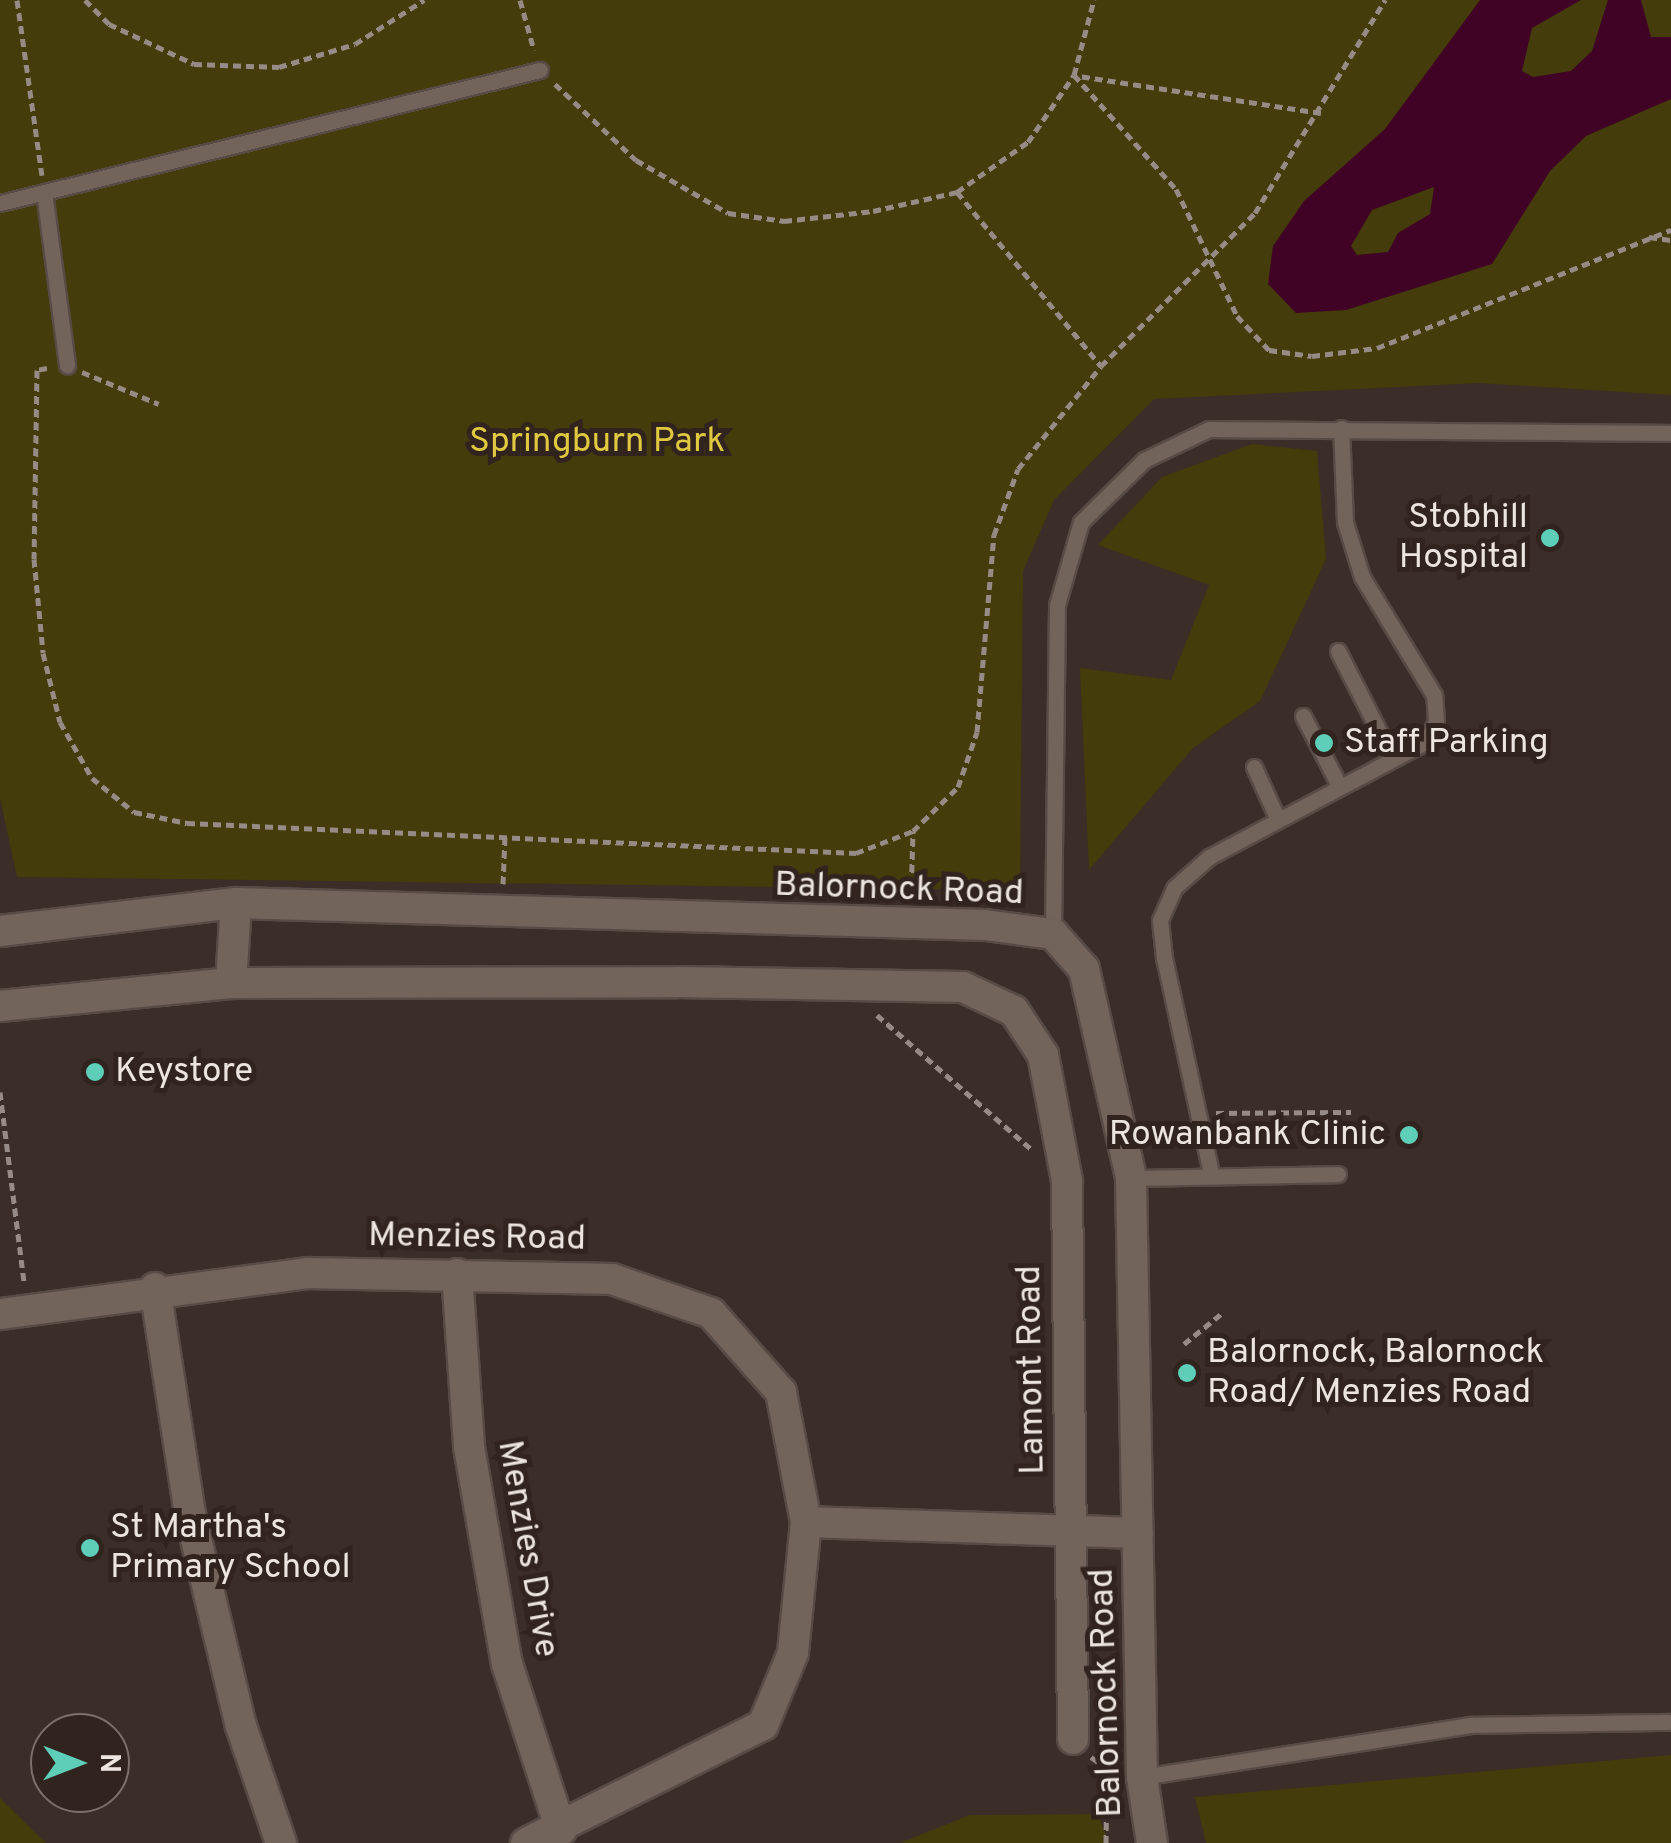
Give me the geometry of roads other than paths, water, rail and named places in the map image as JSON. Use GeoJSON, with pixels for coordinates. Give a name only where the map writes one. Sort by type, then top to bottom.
{"type":"FeatureCollection","features":[{"type":"Feature","properties":{"kind":"street","name":"Balornock Road"},"geometry":{"type":"LineString","coordinates":[[0,931],[236,903],[1053,934],[1084,969],[1131,1178],[1142,1777],[1152,1843]]}},
{"type":"Feature","properties":{"kind":"street"},"geometry":{"type":"LineString","coordinates":[[0,1006],[230,982],[236,903]]}},
{"type":"Feature","properties":{"kind":"street","name":"Lamont Road"},"geometry":{"type":"LineString","coordinates":[[230,982],[963,986],[1014,1012],[1043,1056],[1067,1181],[1072,1739]]}},
{"type":"Feature","properties":{"kind":"street","name":"Menzies Road"},"geometry":{"type":"LineString","coordinates":[[14,1312],[155,1288],[307,1273],[612,1279],[711,1313],[781,1392],[806,1522],[793,1653],[762,1725],[562,1830],[526,1843]]}},
{"type":"Feature","properties":{"kind":"street","name":"Menzies Drive"},"geometry":{"type":"LineString","coordinates":[[457,1274],[469,1447],[507,1664],[562,1830]]}},
{"type":"Feature","properties":{"kind":"street"},"geometry":{"type":"LineString","coordinates":[[155,1288],[190,1514],[241,1726],[282,1843]]}},
{"type":"Feature","properties":{"kind":"street"},"geometry":{"type":"LineString","coordinates":[[806,1522],[1138,1534]]}},
{"type":"Feature","properties":{"kind":"lane"},"geometry":{"type":"LineString","coordinates":[[0,203],[540,70]]}},
{"type":"Feature","properties":{"kind":"lane"},"geometry":{"type":"LineString","coordinates":[[44,192],[67,365]]}},
{"type":"Feature","properties":{"kind":"lane"},"geometry":{"type":"LineString","coordinates":[[1211,1173],[1160,920],[1174,888],[1208,857],[1428,741],[1434,695],[1362,577],[1346,522],[1341,428]]}},
{"type":"Feature","properties":{"kind":"lane"},"geometry":{"type":"LineString","coordinates":[[1053,934],[1057,605],[1080,522],[1144,460],[1210,429],[1671,433]]}},
{"type":"Feature","properties":{"kind":"lane"},"geometry":{"type":"LineString","coordinates":[[1338,652],[1393,759]]}},
{"type":"Feature","properties":{"kind":"lane"},"geometry":{"type":"LineString","coordinates":[[1303,716],[1340,788]]}},
{"type":"Feature","properties":{"kind":"lane"},"geometry":{"type":"LineString","coordinates":[[1254,767],[1278,820]]}},
{"type":"Feature","properties":{"kind":"lane"},"geometry":{"type":"LineString","coordinates":[[1131,1178],[1211,1173],[1338,1174]]}},
{"type":"Feature","properties":{"kind":"lane"},"geometry":{"type":"LineString","coordinates":[[1142,1777],[1471,1725],[1668,1722]]}},
{"type":"Feature","properties":{"kind":"place","name":"Stobhill Hospital"},"geometry":{"type":"Point","coordinates":[1550,538]}},
{"type":"Feature","properties":{"kind":"place","name":"Staff Parking"},"geometry":{"type":"Point","coordinates":[1324,743]}},
{"type":"Feature","properties":{"kind":"place","name":"Keystore"},"geometry":{"type":"Point","coordinates":[95,1072]}},
{"type":"Feature","properties":{"kind":"place","name":"Rowanbank Clinic"},"geometry":{"type":"Point","coordinates":[1409,1135]}},
{"type":"Feature","properties":{"kind":"place","name":"Balornock, Balornock Road/ Menzies Road"},"geometry":{"type":"Point","coordinates":[1187,1373]}},
{"type":"Feature","properties":{"kind":"place","name":"St Martha's Primary School"},"geometry":{"type":"Point","coordinates":[90,1548]}},
{"type":"Feature","properties":{"kind":"park label","name":"Springburn Park"},"geometry":{"type":"Point","coordinates":[597,442]}}]}
